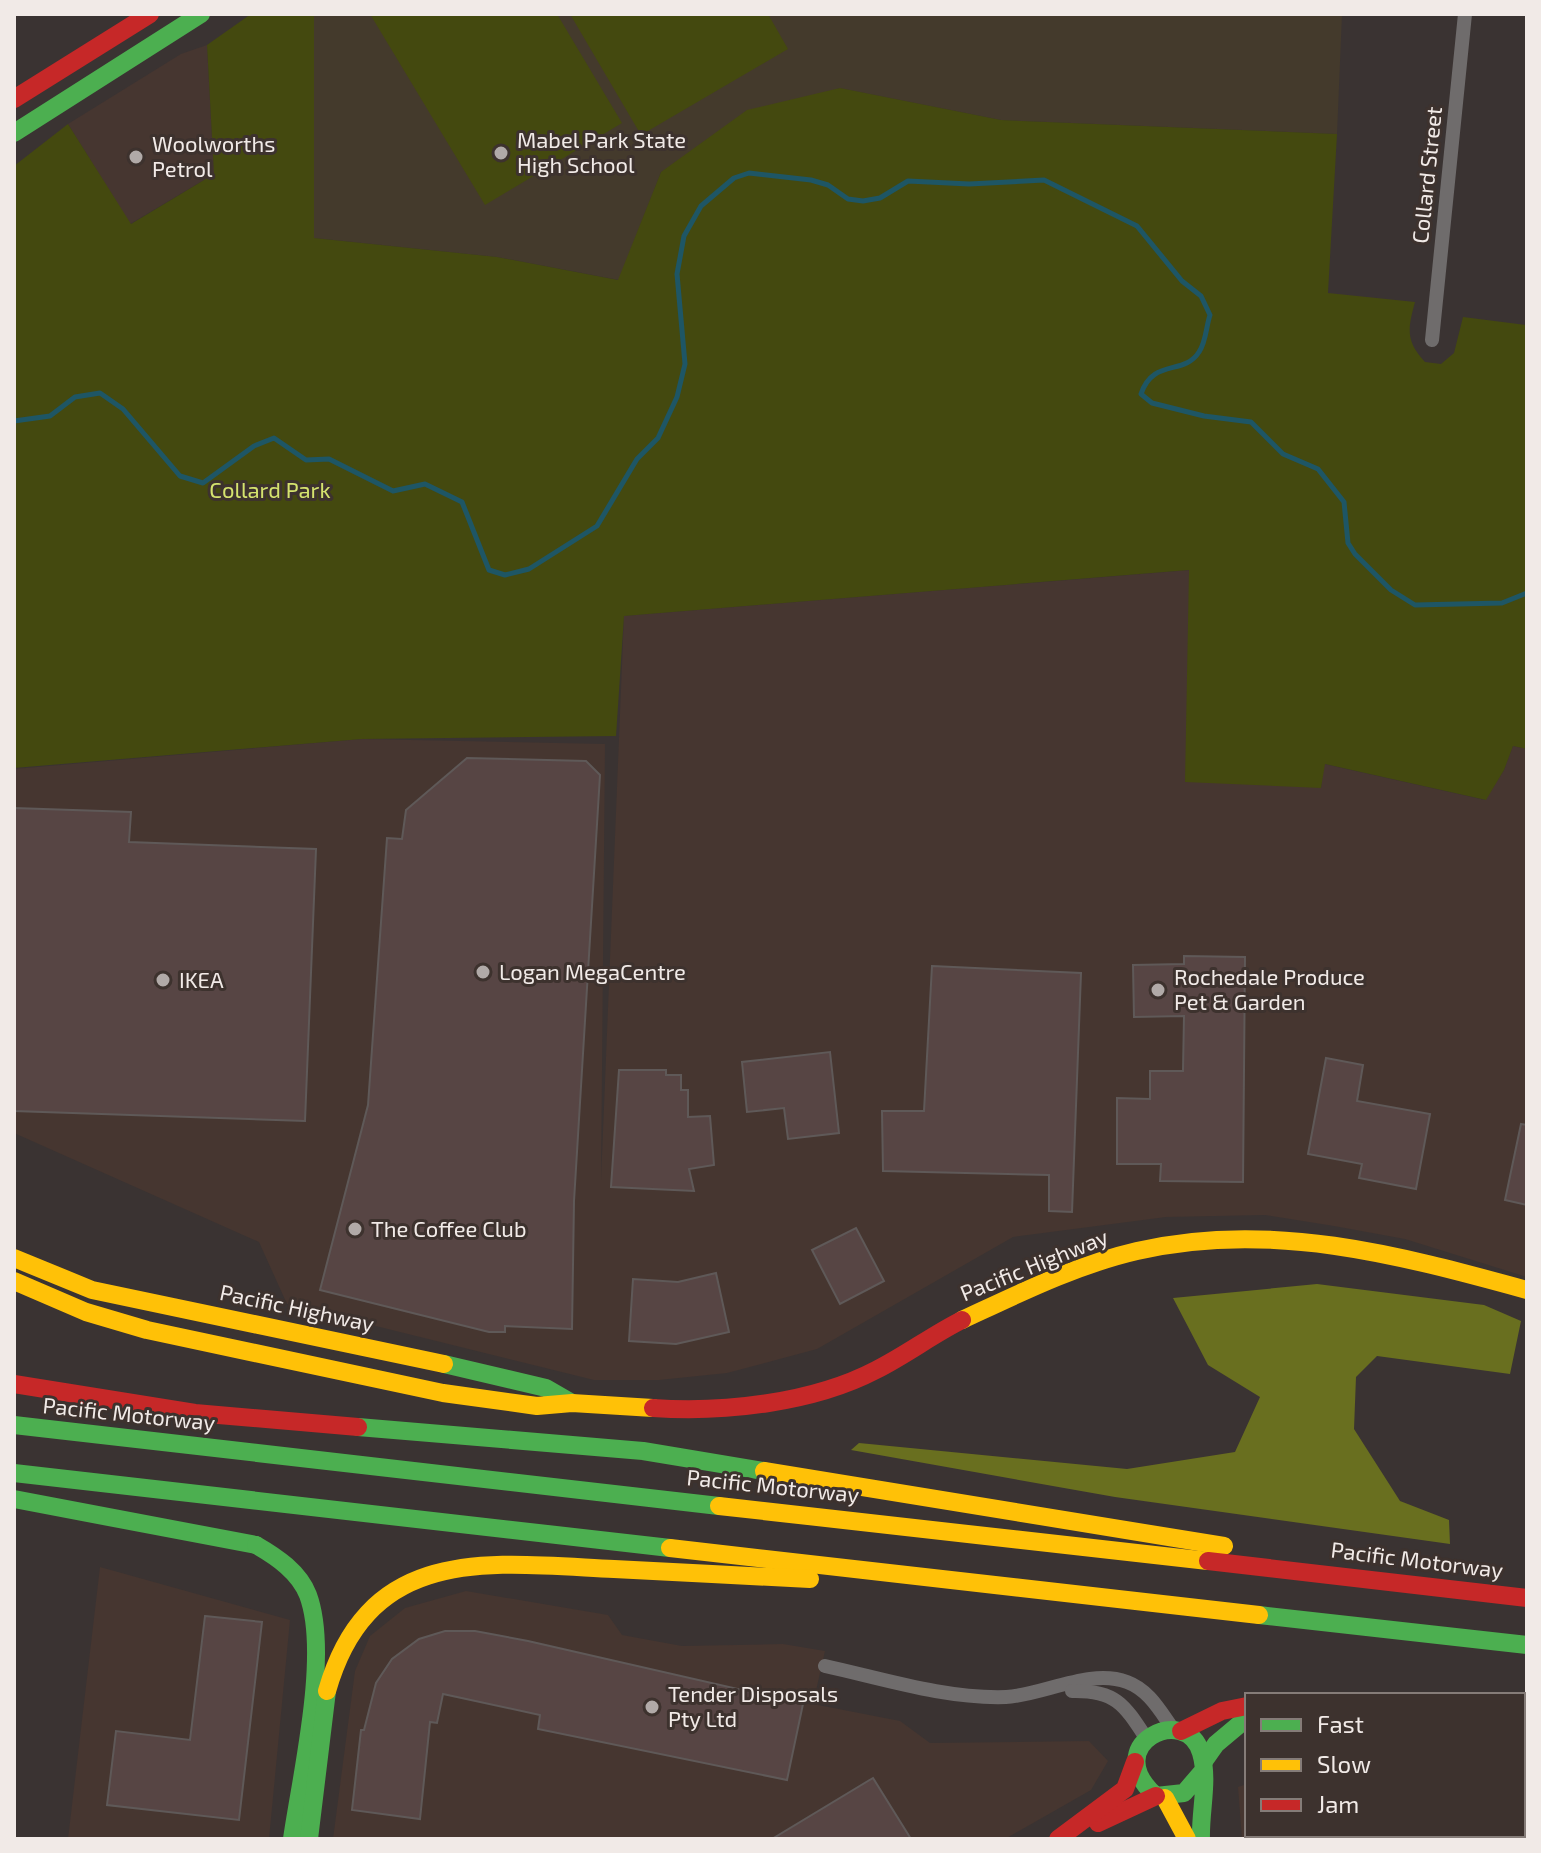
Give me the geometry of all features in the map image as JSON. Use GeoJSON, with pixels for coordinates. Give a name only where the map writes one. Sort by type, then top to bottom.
{"type":"FeatureCollection","features":[{"type":"Feature","properties":{"kind":"main road"},"geometry":{"type":"LineString","coordinates":[[14,99],[150,14]]}},
{"type":"Feature","properties":{"kind":"main road"},"geometry":{"type":"LineString","coordinates":[[14,133],[201,14]]}},
{"type":"Feature","properties":{"kind":"main road","name":"Pacific Highway"},"geometry":{"type":"LineString","coordinates":[[14,1281],[86,1312],[147,1330],[443,1393],[537,1406],[572,1403],[716,1410],[761,1405],[818,1391],[875,1371],[958,1322],[1047,1281],[1136,1251],[1191,1242],[1247,1237],[1318,1242],[1428,1263],[1527,1290]]}},
{"type":"Feature","properties":{"kind":"main road","name":"Pacific Highway"},"geometry":{"type":"LineString","coordinates":[[14,1258],[92,1290],[322,1336],[546,1388],[572,1403]]}},
{"type":"Feature","properties":{"kind":"main road"},"geometry":{"type":"LineString","coordinates":[[14,1384],[195,1413],[643,1451],[1189,1539],[1377,1578]]}},
{"type":"Feature","properties":{"kind":"main road","name":"Pacific Motorway"},"geometry":{"type":"LineString","coordinates":[[14,1425],[1377,1578],[1527,1598]]}},
{"type":"Feature","properties":{"kind":"main road"},"geometry":{"type":"LineString","coordinates":[[14,1473],[1527,1645]]}},
{"type":"Feature","properties":{"kind":"main road"},"geometry":{"type":"LineString","coordinates":[[14,1499],[256,1545],[281,1559],[298,1578],[310,1598],[317,1636],[292,1839]]}},
{"type":"Feature","properties":{"kind":"main road"},"geometry":{"type":"LineString","coordinates":[[309,1839],[333,1657],[354,1626],[379,1600],[415,1578],[450,1568],[526,1564],[1022,1587]]}},
{"type":"Feature","properties":{"kind":"main road"},"geometry":{"type":"LineString","coordinates":[[1058,1839],[1125,1789],[1146,1738],[1177,1730],[1222,1711],[1245,1706]]}},
{"type":"Feature","properties":{"kind":"main road"},"geometry":{"type":"LineString","coordinates":[[1068,1839],[1160,1797],[1175,1797],[1192,1789],[1216,1744],[1245,1720]]}},
{"type":"Feature","properties":{"kind":"main road"},"geometry":{"type":"LineString","coordinates":[[1177,1730],[1197,1743],[1203,1767],[1199,1819],[1201,1839]]}},
{"type":"Feature","properties":{"kind":"main road"},"geometry":{"type":"LineString","coordinates":[[1135,1762],[1140,1782],[1160,1797],[1187,1839]]}},
{"type":"Feature","properties":{"kind":"street","name":"Collard Street"},"geometry":{"type":"LineString","coordinates":[[1432,340],[1465,14]]}},
{"type":"Feature","properties":{"kind":"street"},"geometry":{"type":"LineString","coordinates":[[825,1666],[974,1696],[1007,1697],[1097,1679],[1126,1682],[1149,1695],[1177,1730]]}},
{"type":"Feature","properties":{"kind":"street"},"geometry":{"type":"LineString","coordinates":[[1039,1692],[1093,1690],[1114,1697],[1129,1712],[1146,1738]]}},
{"type":"Feature","properties":{"kind":"shaded area","name":"Mabel Park State High School"},"geometry":{"type":"Polygon","coordinates":[[[314,14],[1342,14],[1337,134],[1001,120],[839,88],[661,172],[619,280],[497,257],[314,238],[314,14]]]}},
{"type":"Feature","properties":{"kind":"shaded area"},"geometry":{"type":"Polygon","coordinates":[[[207,45],[214,174],[130,224],[68,124],[181,54],[207,45]]]}},
{"type":"Feature","properties":{"kind":"shaded area"},"geometry":{"type":"Polygon","coordinates":[[[1190,570],[1321,788],[1324,764],[1485,800],[1504,770],[1513,746],[1527,749],[1527,1277],[1405,1239],[1334,1226],[1265,1215],[1166,1217],[1013,1237],[817,1349],[727,1373],[659,1380],[594,1380],[287,1304],[259,1242],[14,1133],[14,769],[362,739],[605,744],[601,1180],[624,616],[1190,570]]]}},
{"type":"Feature","properties":{"kind":"shaded area"},"geometry":{"type":"Polygon","coordinates":[[[100,1567],[290,1620],[269,1839],[68,1839],[100,1567]]]}},
{"type":"Feature","properties":{"kind":"shaded area"},"geometry":{"type":"Polygon","coordinates":[[[466,1591],[608,1615],[622,1635],[682,1646],[783,1644],[825,1651],[813,1704],[900,1721],[930,1743],[1089,1741],[1108,1761],[1091,1790],[1005,1839],[333,1839],[355,1671],[370,1636],[405,1608],[466,1591]]]}},
{"type":"Feature","properties":{"kind":"shaded area"},"geometry":{"type":"Polygon","coordinates":[[[1527,1748],[1527,1839],[1242,1839],[1238,1787],[1245,1785],[1245,1837],[1525,1837],[1527,1748]]]}},
{"type":"Feature","properties":{"kind":"green space","name":"Collard Park"},"geometry":{"type":"Polygon","coordinates":[[[251,14],[314,14],[314,238],[497,257],[618,280],[661,172],[747,110],[840,88],[1001,120],[1337,134],[1328,293],[1415,302],[1411,341],[1425,362],[1441,364],[1454,353],[1463,317],[1527,325],[1527,749],[1513,746],[1504,770],[1486,800],[1325,764],[1321,788],[1185,782],[1189,570],[624,616],[616,736],[362,739],[14,768],[14,166],[68,124],[131,224],[214,174],[207,45],[251,14]]]}},
{"type":"Feature","properties":{"kind":"green space"},"geometry":{"type":"Polygon","coordinates":[[[370,14],[557,14],[622,123],[485,205],[370,14]]]}},
{"type":"Feature","properties":{"kind":"green space"},"geometry":{"type":"Polygon","coordinates":[[[570,14],[768,14],[788,49],[641,135],[570,14]]]}},
{"type":"Feature","properties":{"kind":"green space"},"geometry":{"type":"Polygon","coordinates":[[[1317,1284],[1484,1305],[1521,1321],[1510,1374],[1377,1356],[1356,1377],[1354,1429],[1400,1501],[1449,1520],[1450,1544],[1115,1497],[851,1450],[859,1443],[1127,1469],[1235,1452],[1260,1397],[1208,1365],[1173,1298],[1317,1284]]]}},
{"type":"Feature","properties":{"kind":"building","name":"Logan MegaCentre"},"geometry":{"type":"Polygon","coordinates":[[[467,758],[586,761],[600,775],[574,1201],[572,1329],[505,1326],[505,1332],[489,1332],[320,1290],[368,1105],[387,838],[402,839],[406,810],[467,758]]]}},
{"type":"Feature","properties":{"kind":"building","name":"IKEA"},"geometry":{"type":"Polygon","coordinates":[[[14,808],[131,812],[129,842],[316,849],[305,1121],[14,1111],[14,808]]]}},
{"type":"Feature","properties":{"kind":"building"},"geometry":{"type":"Polygon","coordinates":[[[1184,956],[1245,957],[1243,1182],[1160,1181],[1161,1164],[1117,1164],[1117,1098],[1150,1099],[1150,1071],[1183,1071],[1184,1016],[1134,1017],[1133,965],[1184,964],[1184,956]]]}},
{"type":"Feature","properties":{"kind":"building"},"geometry":{"type":"Polygon","coordinates":[[[932,966],[1081,973],[1072,1212],[1049,1211],[1049,1175],[883,1171],[882,1111],[924,1111],[932,966]]]}},
{"type":"Feature","properties":{"kind":"building"},"geometry":{"type":"Polygon","coordinates":[[[830,1052],[839,1133],[788,1139],[784,1108],[747,1112],[742,1062],[830,1052]]]}},
{"type":"Feature","properties":{"kind":"building"},"geometry":{"type":"Polygon","coordinates":[[[1326,1058],[1363,1065],[1357,1101],[1430,1114],[1416,1189],[1359,1178],[1362,1164],[1308,1154],[1326,1058]]]}},
{"type":"Feature","properties":{"kind":"building"},"geometry":{"type":"Polygon","coordinates":[[[619,1070],[666,1070],[666,1075],[681,1075],[681,1090],[688,1090],[688,1117],[710,1116],[714,1165],[689,1169],[694,1191],[611,1187],[619,1070]]]}},
{"type":"Feature","properties":{"kind":"building"},"geometry":{"type":"Polygon","coordinates":[[[1521,1124],[1527,1125],[1527,1205],[1505,1200],[1521,1124]]]}},
{"type":"Feature","properties":{"kind":"building"},"geometry":{"type":"Polygon","coordinates":[[[856,1228],[884,1281],[840,1304],[812,1250],[856,1228]]]}},
{"type":"Feature","properties":{"kind":"building"},"geometry":{"type":"Polygon","coordinates":[[[716,1273],[729,1332],[676,1344],[629,1341],[633,1279],[678,1282],[716,1273]]]}},
{"type":"Feature","properties":{"kind":"building"},"geometry":{"type":"Polygon","coordinates":[[[205,1616],[262,1622],[239,1820],[107,1805],[116,1731],[190,1740],[205,1616]]]}},
{"type":"Feature","properties":{"kind":"building","name":"Tender Disposals Pty Ltd"},"geometry":{"type":"Polygon","coordinates":[[[445,1631],[475,1631],[528,1641],[803,1704],[787,1780],[538,1729],[540,1715],[443,1694],[437,1723],[430,1722],[420,1819],[352,1810],[361,1730],[364,1730],[376,1683],[392,1659],[419,1639],[445,1631]]]}},
{"type":"Feature","properties":{"kind":"building"},"geometry":{"type":"Polygon","coordinates":[[[873,1778],[911,1839],[772,1839],[873,1778]]]}},
{"type":"Feature","properties":{"kind":"waterway"},"geometry":{"type":"LineString","coordinates":[[14,421],[50,416],[75,397],[100,393],[123,409],[180,476],[203,483],[254,446],[274,438],[306,460],[329,459],[393,491],[425,484],[462,502],[489,570],[505,575],[529,569],[597,526],[637,459],[658,438],[677,397],[685,364],[677,274],[684,236],[701,206],[734,178],[749,173],[811,180],[828,185],[848,199],[863,201],[880,198],[908,181],[969,184],[1044,180],[1137,226],[1182,281],[1201,296],[1210,315],[1205,339],[1193,359],[1153,376],[1141,394],[1152,403],[1204,416],[1251,422],[1283,454],[1318,469],[1344,502],[1348,543],[1355,554],[1391,590],[1415,605],[1502,603],[1527,593]]}},
{"type":"Feature","properties":{"kind":"traffic: fast"},"geometry":{"type":"LineString","coordinates":[[14,133],[201,14]]}},
{"type":"Feature","properties":{"kind":"traffic: fast"},"geometry":{"type":"LineString","coordinates":[[444,1364],[546,1388],[572,1403]]}},
{"type":"Feature","properties":{"kind":"traffic: fast"},"geometry":{"type":"LineString","coordinates":[[14,1425],[719,1506]]}},
{"type":"Feature","properties":{"kind":"traffic: fast"},"geometry":{"type":"LineString","coordinates":[[358,1427],[643,1451],[764,1471]]}},
{"type":"Feature","properties":{"kind":"traffic: fast"},"geometry":{"type":"LineString","coordinates":[[14,1473],[670,1548]]}},
{"type":"Feature","properties":{"kind":"traffic: fast"},"geometry":{"type":"LineString","coordinates":[[14,1499],[256,1545]]}},
{"type":"Feature","properties":{"kind":"traffic: fast"},"geometry":{"type":"LineString","coordinates":[[256,1545],[279,1560],[299,1579],[308,1595],[314,1620],[316,1649],[312,1716],[292,1839]]}},
{"type":"Feature","properties":{"kind":"traffic: fast"},"geometry":{"type":"LineString","coordinates":[[1259,1615],[1527,1645]]}},
{"type":"Feature","properties":{"kind":"traffic: fast"},"geometry":{"type":"LineString","coordinates":[[309,1839],[327,1691]]}},
{"type":"Feature","properties":{"kind":"traffic: fast"},"geometry":{"type":"LineString","coordinates":[[1204,1761],[1216,1744],[1245,1720]]}},
{"type":"Feature","properties":{"kind":"traffic: fast"},"geometry":{"type":"LineString","coordinates":[[1201,1839],[1204,1774],[1201,1753],[1192,1738],[1179,1731],[1165,1731],[1151,1736],[1141,1747],[1136,1761],[1141,1777],[1156,1796],[1184,1793],[1202,1772]]}},
{"type":"Feature","properties":{"kind":"traffic: slow"},"geometry":{"type":"LineString","coordinates":[[962,1320],[1048,1281],[1114,1257],[1187,1242],[1236,1239],[1285,1240],[1382,1254],[1527,1290]]}},
{"type":"Feature","properties":{"kind":"traffic: slow"},"geometry":{"type":"LineString","coordinates":[[14,1258],[92,1290],[444,1364]]}},
{"type":"Feature","properties":{"kind":"traffic: slow"},"geometry":{"type":"LineString","coordinates":[[14,1281],[86,1312],[147,1330],[443,1393],[537,1406],[572,1403],[653,1408]]}},
{"type":"Feature","properties":{"kind":"traffic: slow"},"geometry":{"type":"LineString","coordinates":[[764,1471],[1224,1546]]}},
{"type":"Feature","properties":{"kind":"traffic: slow"},"geometry":{"type":"LineString","coordinates":[[719,1506],[1208,1561]]}},
{"type":"Feature","properties":{"kind":"traffic: slow"},"geometry":{"type":"LineString","coordinates":[[670,1548],[1259,1615]]}},
{"type":"Feature","properties":{"kind":"traffic: slow"},"geometry":{"type":"LineString","coordinates":[[327,1691],[346,1643],[372,1609],[404,1586],[440,1572],[480,1566],[523,1565],[810,1579]]}},
{"type":"Feature","properties":{"kind":"traffic: slow"},"geometry":{"type":"LineString","coordinates":[[1165,1798],[1187,1839]]}},
{"type":"Feature","properties":{"kind":"traffic: jam"},"geometry":{"type":"LineString","coordinates":[[14,99],[150,14]]}},
{"type":"Feature","properties":{"kind":"traffic: jam"},"geometry":{"type":"LineString","coordinates":[[653,1408],[738,1407],[824,1391],[876,1370],[962,1320]]}},
{"type":"Feature","properties":{"kind":"traffic: jam"},"geometry":{"type":"LineString","coordinates":[[14,1384],[195,1413],[358,1427]]}},
{"type":"Feature","properties":{"kind":"traffic: jam"},"geometry":{"type":"LineString","coordinates":[[1208,1561],[1527,1598]]}},
{"type":"Feature","properties":{"kind":"traffic: jam"},"geometry":{"type":"LineString","coordinates":[[1181,1731],[1222,1711],[1245,1706]]}},
{"type":"Feature","properties":{"kind":"traffic: jam"},"geometry":{"type":"LineString","coordinates":[[1058,1839],[1125,1789],[1135,1762]]}},
{"type":"Feature","properties":{"kind":"traffic: jam"},"geometry":{"type":"LineString","coordinates":[[1098,1823],[1156,1796]]}},
{"type":"Feature","properties":{"kind":"place","name":"Mabel Park State High School"},"geometry":{"type":"Point","coordinates":[501,153]}},
{"type":"Feature","properties":{"kind":"place","name":"Woolworths Petrol"},"geometry":{"type":"Point","coordinates":[136,157]}},
{"type":"Feature","properties":{"kind":"place","name":"Logan MegaCentre"},"geometry":{"type":"Point","coordinates":[483,972]}},
{"type":"Feature","properties":{"kind":"place","name":"IKEA"},"geometry":{"type":"Point","coordinates":[163,980]}},
{"type":"Feature","properties":{"kind":"place","name":"Rochedale Produce Pet & Garden"},"geometry":{"type":"Point","coordinates":[1158,990]}},
{"type":"Feature","properties":{"kind":"place","name":"The Coffee Club"},"geometry":{"type":"Point","coordinates":[355,1229]}},
{"type":"Feature","properties":{"kind":"place","name":"Tender Disposals Pty Ltd"},"geometry":{"type":"Point","coordinates":[652,1707]}}]}
